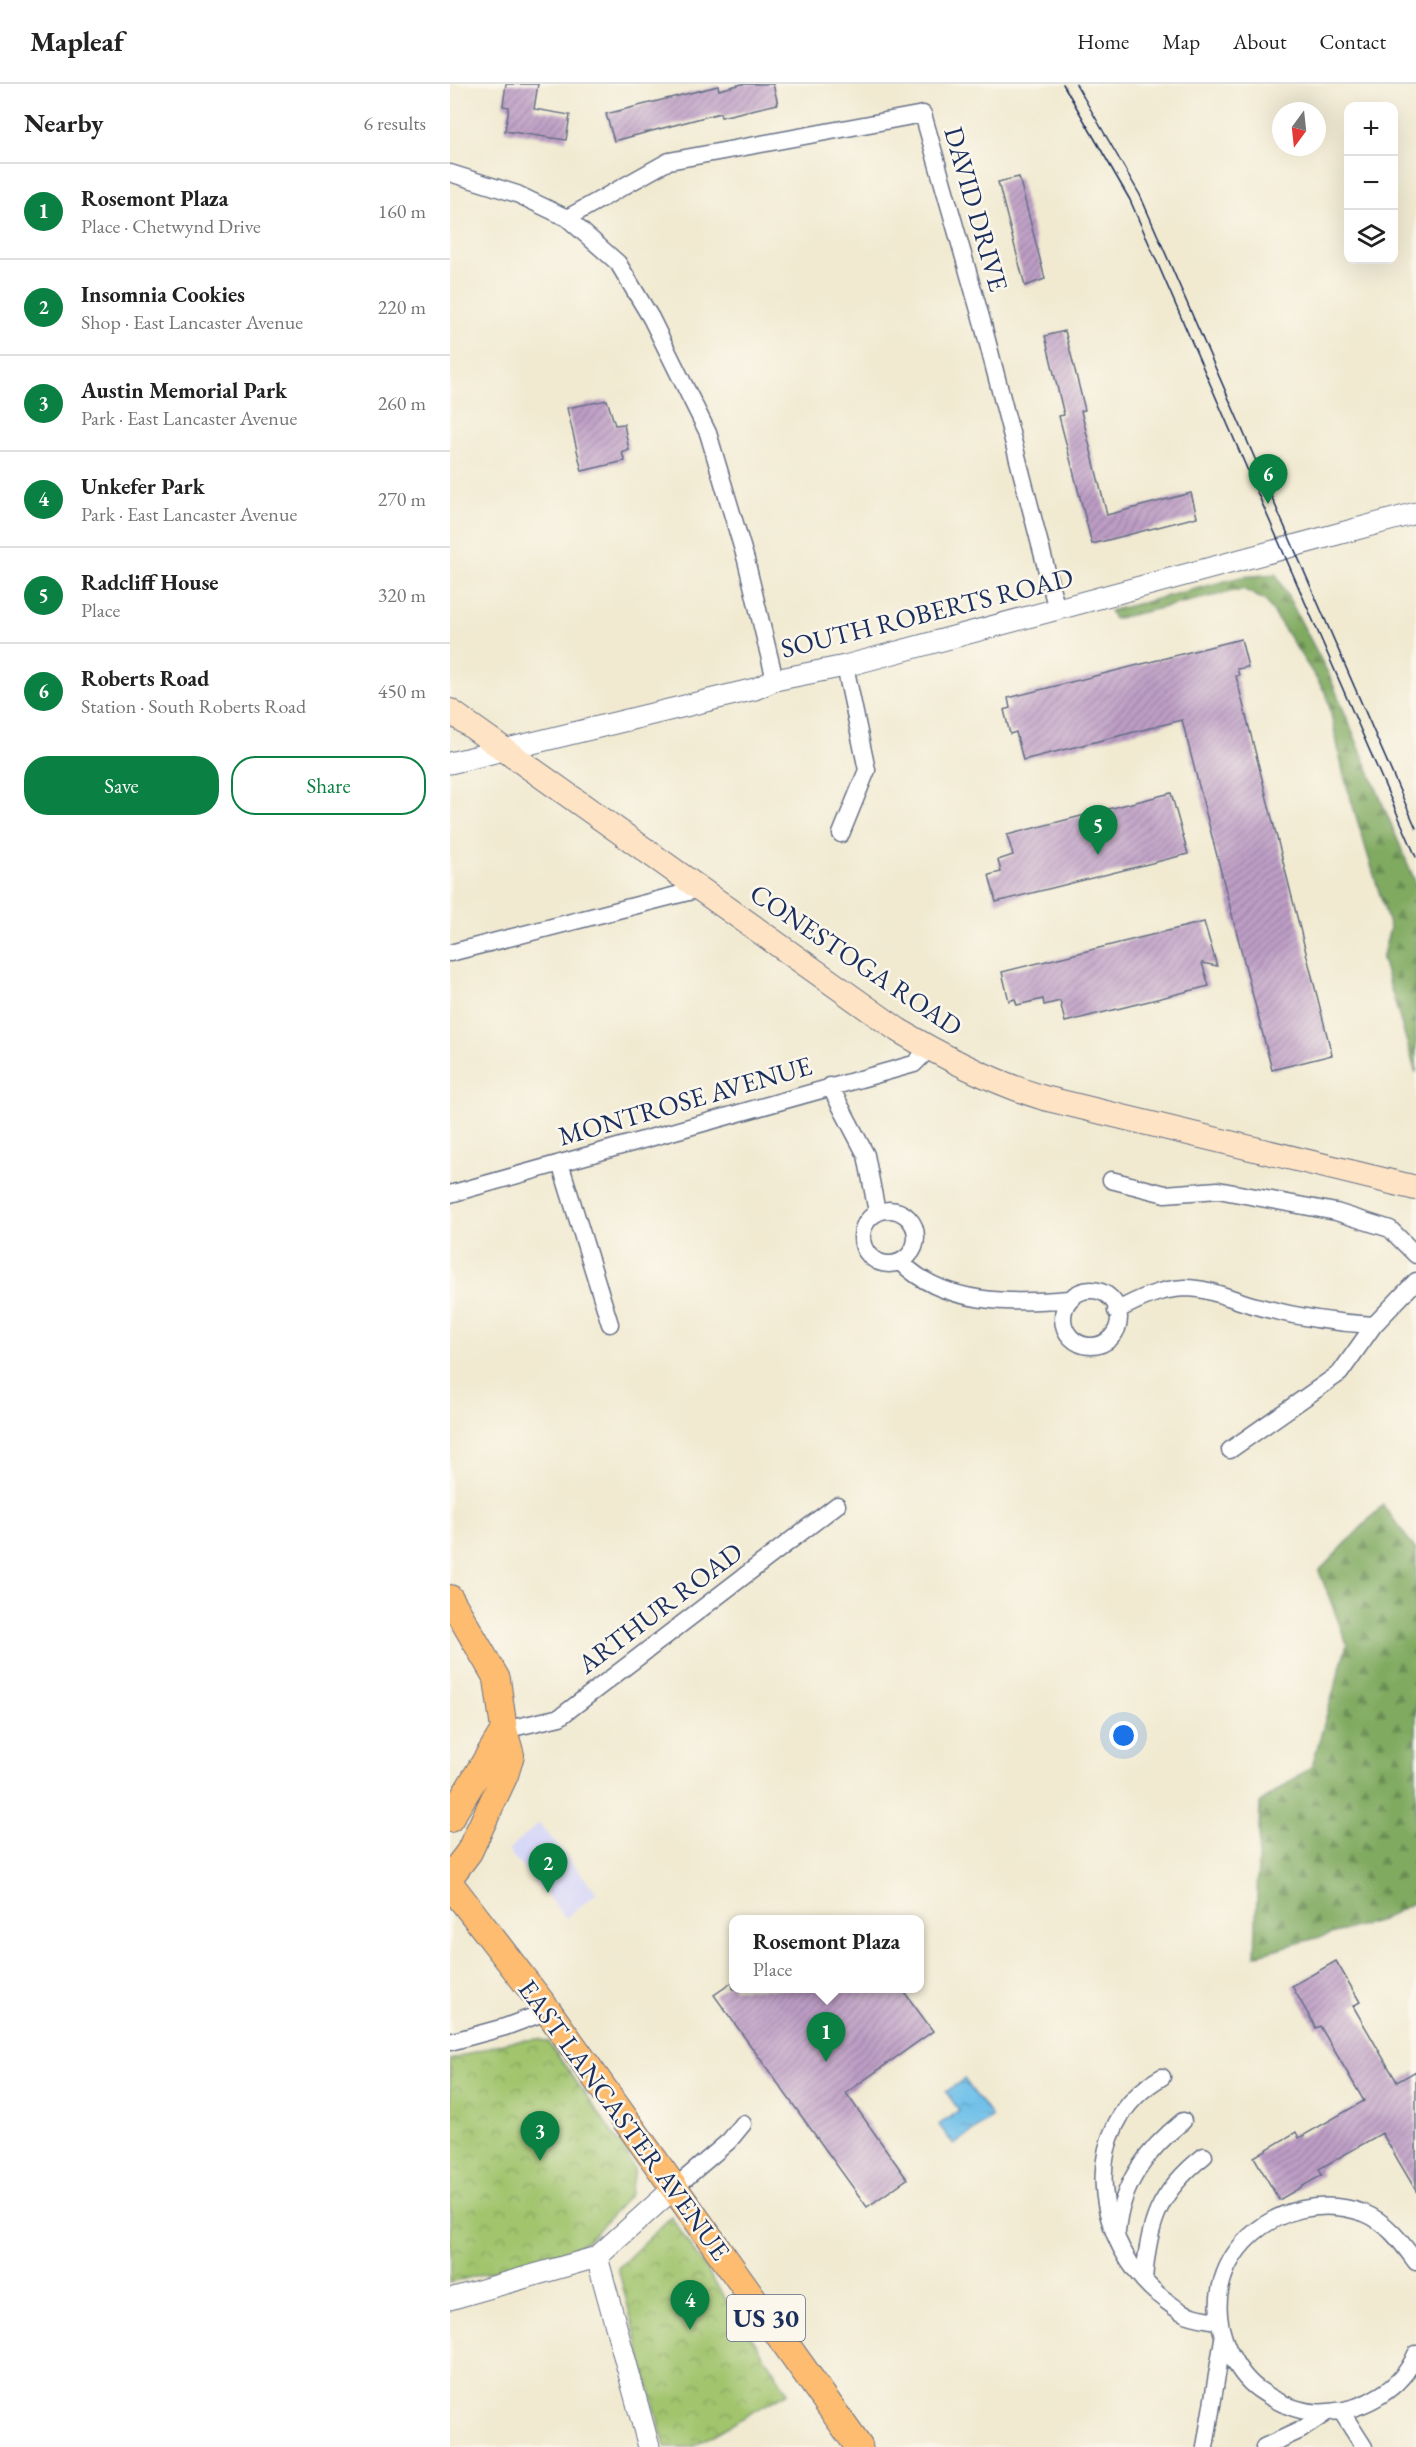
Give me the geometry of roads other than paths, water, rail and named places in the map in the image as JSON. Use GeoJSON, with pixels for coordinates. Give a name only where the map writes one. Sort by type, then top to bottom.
{"type":"FeatureCollection","features":[{"type":"Feature","properties":{"kind":"highway","name":"EAST LANCASTER AVENUE"},"geometry":{"type":"LineString","coordinates":[[450,1884],[548,2011],[859,2447]]}},
{"type":"Feature","properties":{"kind":"main road","name":"CONESTOGA ROAD"},"geometry":{"type":"LineString","coordinates":[[450,711],[898,1030],[929,1049],[1001,1084],[1044,1098],[1416,1189]]}},
{"type":"Feature","properties":{"kind":"main road"},"geometry":{"type":"LineString","coordinates":[[450,1598],[497,1679],[504,1730],[511,1755],[469,1852],[450,1877]]}},
{"type":"Feature","properties":{"kind":"main road"},"geometry":{"type":"LineString","coordinates":[[450,1819],[504,1730]]}},
{"type":"Feature","properties":{"kind":"street","name":"DAVID DRIVE"},"geometry":{"type":"LineString","coordinates":[[567,218],[669,161],[923,114],[982,321],[1057,610]]}},
{"type":"Feature","properties":{"kind":"street"},"geometry":{"type":"LineString","coordinates":[[450,173],[517,194],[567,218],[618,263],[651,318],[708,433],[746,560],[775,680]]}},
{"type":"Feature","properties":{"kind":"street","name":"SOUTH ROBERTS ROAD"},"geometry":{"type":"LineString","coordinates":[[450,763],[755,688],[775,680],[845,666],[1416,513]]}},
{"type":"Feature","properties":{"kind":"street"},"geometry":{"type":"LineString","coordinates":[[841,834],[867,770],[845,666]]}},
{"type":"Feature","properties":{"kind":"street"},"geometry":{"type":"LineString","coordinates":[[450,953],[700,889]]}},
{"type":"Feature","properties":{"kind":"street","name":"MONTROSE AVENUE"},"geometry":{"type":"LineString","coordinates":[[450,1194],[914,1064],[929,1049]]}},
{"type":"Feature","properties":{"kind":"street"},"geometry":{"type":"LineString","coordinates":[[830,1086],[866,1155],[877,1212]]}},
{"type":"Feature","properties":{"kind":"street"},"geometry":{"type":"LineString","coordinates":[[560,1162],[610,1324]]}},
{"type":"Feature","properties":{"kind":"street"},"geometry":{"type":"LineString","coordinates":[[1111,1180],[1165,1194],[1218,1190],[1336,1212],[1390,1229],[1416,1255]]}},
{"type":"Feature","properties":{"kind":"street"},"geometry":{"type":"LineString","coordinates":[[888,1209],[898,1211],[914,1225],[915,1246],[909,1256],[901,1262],[879,1263],[864,1248],[863,1227],[868,1218],[877,1212],[888,1209]]}},
{"type":"Feature","properties":{"kind":"street"},"geometry":{"type":"LineString","coordinates":[[901,1262],[915,1276],[966,1296],[1034,1303],[1069,1299],[1078,1292],[1088,1290],[1099,1291],[1109,1296],[1116,1305],[1117,1326],[1112,1336],[1093,1346],[1082,1344],[1066,1330],[1063,1320],[1069,1299]]}},
{"type":"Feature","properties":{"kind":"street"},"geometry":{"type":"LineString","coordinates":[[1230,1450],[1340,1373],[1374,1325],[1416,1281]]}},
{"type":"Feature","properties":{"kind":"street"},"geometry":{"type":"LineString","coordinates":[[1116,1311],[1152,1293],[1186,1288],[1214,1292],[1256,1306],[1329,1323],[1374,1325]]}},
{"type":"Feature","properties":{"kind":"street","name":"ARTHUR ROAD"},"geometry":{"type":"LineString","coordinates":[[504,1730],[560,1717],[837,1505]]}},
{"type":"Feature","properties":{"kind":"street"},"geometry":{"type":"LineString","coordinates":[[450,2042],[505,2027],[548,2011]]}},
{"type":"Feature","properties":{"kind":"street"},"geometry":{"type":"LineString","coordinates":[[1162,2077],[1146,2086],[1116,2123],[1108,2143],[1102,2169],[1105,2203],[1128,2263],[1144,2281],[1184,2313],[1220,2322]]}},
{"type":"Feature","properties":{"kind":"street"},"geometry":{"type":"LineString","coordinates":[[1117,2238],[1119,2211],[1128,2184],[1142,2162],[1183,2121]]}},
{"type":"Feature","properties":{"kind":"street"},"geometry":{"type":"LineString","coordinates":[[450,2299],[597,2257],[729,2141],[743,2124]]}},
{"type":"Feature","properties":{"kind":"street"},"geometry":{"type":"LineString","coordinates":[[1144,2281],[1146,2247],[1161,2201],[1173,2184],[1204,2156]]}},
{"type":"Feature","properties":{"kind":"street"},"geometry":{"type":"LineString","coordinates":[[1364,2447],[1334,2412],[1299,2410],[1273,2400],[1251,2384],[1234,2363],[1223,2338],[1220,2322],[1222,2285],[1236,2252],[1261,2225],[1294,2209],[1330,2205],[1366,2214],[1396,2234],[1416,2262]]}},
{"type":"Feature","properties":{"kind":"street"},"geometry":{"type":"LineString","coordinates":[[597,2257],[649,2447]]}},
{"type":"Feature","properties":{"kind":"street"},"geometry":{"type":"LineString","coordinates":[[1205,2447],[1223,2338]]}},
{"type":"Feature","properties":{"kind":"street"},"geometry":{"type":"LineString","coordinates":[[1264,2447],[1334,2412],[1369,2402],[1394,2385],[1416,2355]]}},
{"type":"Feature","properties":{"kind":"water"},"geometry":{"type":"Polygon","coordinates":[[[964,2079],[992,2117],[954,2145],[939,2125],[959,2110],[946,2092],[964,2079]]]}},
{"type":"Feature","properties":{"kind":"tram line"},"geometry":{"type":"LineString","coordinates":[[1063,84],[1130,200],[1416,857]]}},
{"type":"Feature","properties":{"kind":"tram line"},"geometry":{"type":"LineString","coordinates":[[1076,84],[1140,195],[1416,828]]}},
{"type":"Feature","properties":{"kind":"place","name":"Roberts Road"},"geometry":{"type":"Point","coordinates":[1268,504]}},
{"type":"Feature","properties":{"kind":"place","name":"Radcliff House"},"geometry":{"type":"Point","coordinates":[1098,855]}},
{"type":"Feature","properties":{"kind":"place","name":"Insomnia Cookies"},"geometry":{"type":"Point","coordinates":[548,1893]}},
{"type":"Feature","properties":{"kind":"place","name":"Rosemont Plaza"},"geometry":{"type":"Point","coordinates":[826,2062]}},
{"type":"Feature","properties":{"kind":"place","name":"Austin Memorial Park"},"geometry":{"type":"Point","coordinates":[540,2161]}},
{"type":"Feature","properties":{"kind":"place","name":"Unkefer Park"},"geometry":{"type":"Point","coordinates":[690,2330]}}]}
